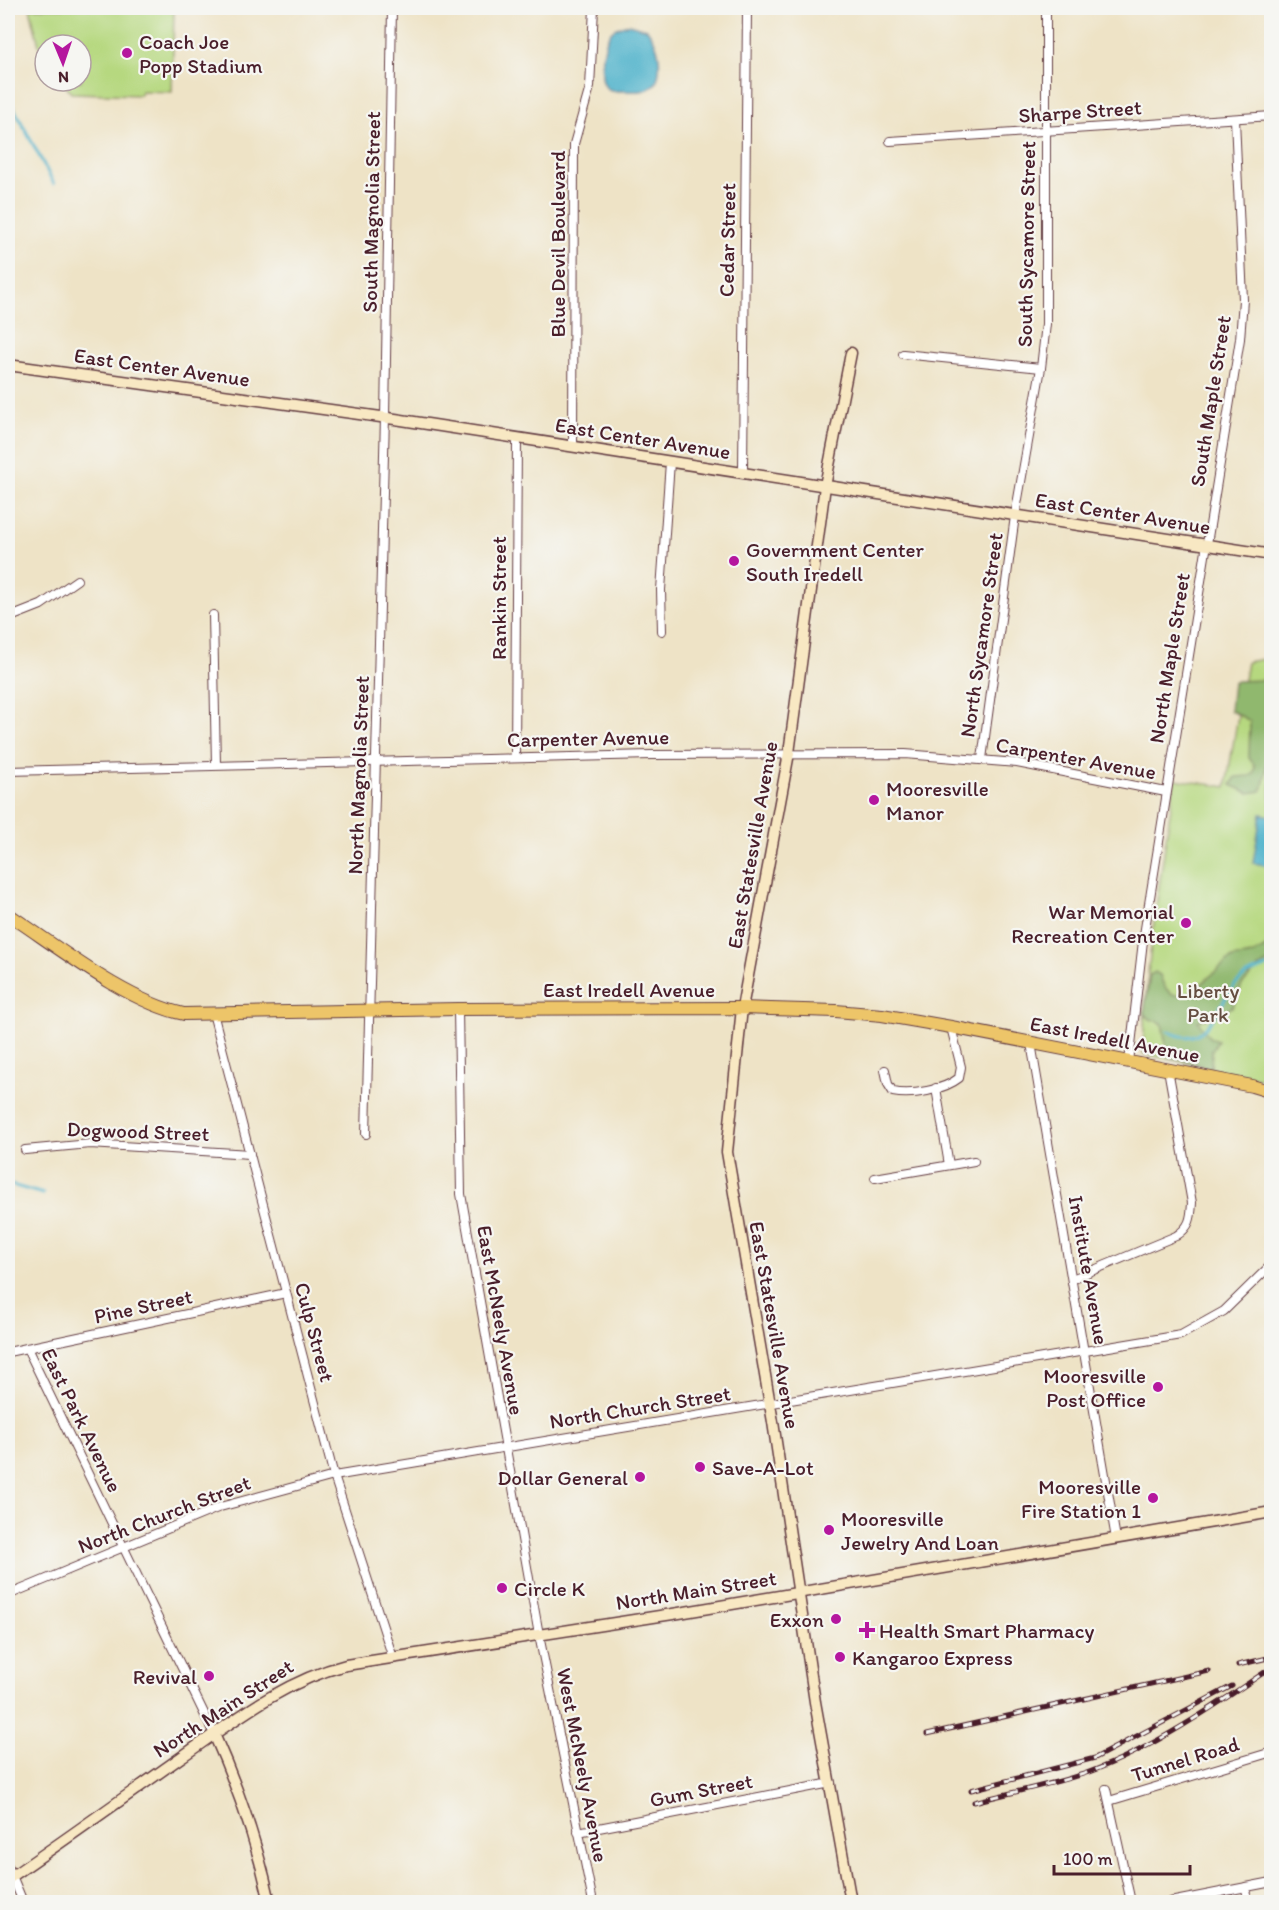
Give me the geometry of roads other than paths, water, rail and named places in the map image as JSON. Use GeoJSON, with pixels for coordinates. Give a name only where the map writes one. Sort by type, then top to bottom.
{"type":"FeatureCollection","features":[{"type":"Feature","properties":{"kind":"main road","name":"East Iredell Avenue"},"geometry":{"type":"LineString","coordinates":[[8,914],[135,997],[160,1009],[184,1014],[458,1008],[742,1008],[882,1015],[1168,1069],[1272,1092]]}},
{"type":"Feature","properties":{"kind":"street","name":"South Magnolia Street"},"geometry":{"type":"LineString","coordinates":[[386,417],[392,8]]}},
{"type":"Feature","properties":{"kind":"street","name":"Blue Devil Boulevard"},"geometry":{"type":"LineString","coordinates":[[573,447],[574,144],[590,87],[594,8]]}},
{"type":"Feature","properties":{"kind":"street","name":"Cedar Street"},"geometry":{"type":"LineString","coordinates":[[743,473],[747,8]]}},
{"type":"Feature","properties":{"kind":"street","name":"South Sycamore Street"},"geometry":{"type":"LineString","coordinates":[[1015,516],[1041,368],[1046,324],[1046,8]]}},
{"type":"Feature","properties":{"kind":"street","name":"Sharpe Street"},"geometry":{"type":"LineString","coordinates":[[890,141],[1272,116]]}},
{"type":"Feature","properties":{"kind":"street","name":"South Maple Street"},"geometry":{"type":"LineString","coordinates":[[1205,545],[1240,339],[1243,300],[1235,119]]}},
{"type":"Feature","properties":{"kind":"street","name":"East Statesville Avenue"},"geometry":{"type":"LineString","coordinates":[[851,354],[825,486],[789,753],[742,1008],[727,1152],[851,1902]]}},
{"type":"Feature","properties":{"kind":"street"},"geometry":{"type":"LineString","coordinates":[[903,354],[1041,368]]}},
{"type":"Feature","properties":{"kind":"street","name":"East Center Avenue"},"geometry":{"type":"LineString","coordinates":[[8,365],[386,417],[1272,555]]}},
{"type":"Feature","properties":{"kind":"street","name":"North Magnolia Street"},"geometry":{"type":"LineString","coordinates":[[366,1134],[386,417]]}},
{"type":"Feature","properties":{"kind":"street","name":"Rankin Street"},"geometry":{"type":"LineString","coordinates":[[515,758],[518,438]]}},
{"type":"Feature","properties":{"kind":"street"},"geometry":{"type":"LineString","coordinates":[[662,631],[662,590],[670,462]]}},
{"type":"Feature","properties":{"kind":"street","name":"North Sycamore Street"},"geometry":{"type":"LineString","coordinates":[[982,759],[1015,516]]}},
{"type":"Feature","properties":{"kind":"street","name":"North Maple Street"},"geometry":{"type":"LineString","coordinates":[[1130,1062],[1143,941],[1205,545]]}},
{"type":"Feature","properties":{"kind":"street"},"geometry":{"type":"LineString","coordinates":[[8,618],[41,605],[77,580]]}},
{"type":"Feature","properties":{"kind":"street"},"geometry":{"type":"LineString","coordinates":[[213,615],[216,765]]}},
{"type":"Feature","properties":{"kind":"street","name":"Carpenter Avenue"},"geometry":{"type":"LineString","coordinates":[[8,771],[515,758],[789,753],[905,754],[1017,763],[1166,792]]}},
{"type":"Feature","properties":{"kind":"street","name":"East McNeely Avenue"},"geometry":{"type":"LineString","coordinates":[[458,1008],[461,1194],[539,1635]]}},
{"type":"Feature","properties":{"kind":"street","name":"Culp Street"},"geometry":{"type":"LineString","coordinates":[[213,1013],[334,1476],[393,1658]]}},
{"type":"Feature","properties":{"kind":"street"},"geometry":{"type":"LineString","coordinates":[[885,1070],[888,1084],[893,1092],[902,1094],[950,1086],[958,1078],[961,1067],[951,1027]]}},
{"type":"Feature","properties":{"kind":"street","name":"Institute Avenue"},"geometry":{"type":"LineString","coordinates":[[1031,1043],[1116,1539]]}},
{"type":"Feature","properties":{"kind":"street"},"geometry":{"type":"LineString","coordinates":[[1072,1279],[1176,1236],[1186,1230],[1191,1220],[1192,1203],[1168,1069]]}},
{"type":"Feature","properties":{"kind":"street"},"geometry":{"type":"LineString","coordinates":[[936,1088],[949,1165]]}},
{"type":"Feature","properties":{"kind":"street","name":"Dogwood Street"},"geometry":{"type":"LineString","coordinates":[[25,1150],[90,1144],[250,1154]]}},
{"type":"Feature","properties":{"kind":"street"},"geometry":{"type":"LineString","coordinates":[[875,1178],[974,1161]]}},
{"type":"Feature","properties":{"kind":"street","name":"North Church Street"},"geometry":{"type":"LineString","coordinates":[[8,1595],[220,1507],[334,1476],[1173,1337],[1196,1329],[1224,1311],[1272,1264]]}},
{"type":"Feature","properties":{"kind":"street","name":"Pine Street"},"geometry":{"type":"LineString","coordinates":[[8,1352],[286,1293]]}},
{"type":"Feature","properties":{"kind":"street","name":"East Park Avenue"},"geometry":{"type":"LineString","coordinates":[[27,1348],[214,1734]]}},
{"type":"Feature","properties":{"kind":"street","name":"North Main Street"},"geometry":{"type":"LineString","coordinates":[[9,1874],[214,1734],[285,1688],[314,1673],[1272,1512]]}},
{"type":"Feature","properties":{"kind":"street","name":"West McNeely Avenue"},"geometry":{"type":"LineString","coordinates":[[539,1635],[593,1902]]}},
{"type":"Feature","properties":{"kind":"street"},"geometry":{"type":"LineString","coordinates":[[214,1734],[245,1807],[259,1852],[270,1902]]}},
{"type":"Feature","properties":{"kind":"street","name":"Tunnel Road"},"geometry":{"type":"LineString","coordinates":[[1109,1801],[1272,1752]]}},
{"type":"Feature","properties":{"kind":"street","name":"Gum Street"},"geometry":{"type":"LineString","coordinates":[[578,1832],[831,1783]]}},
{"type":"Feature","properties":{"kind":"street"},"geometry":{"type":"LineString","coordinates":[[1106,1789],[1131,1902]]}},
{"type":"Feature","properties":{"kind":"street"},"geometry":{"type":"LineString","coordinates":[[9,1874],[23,1902]]}},
{"type":"Feature","properties":{"kind":"street"},"geometry":{"type":"LineString","coordinates":[[1170,1902],[1272,1882]]}},
{"type":"Feature","properties":{"kind":"street"},"geometry":{"type":"LineString","coordinates":[[1246,1887],[1248,1902]]}},
{"type":"Feature","properties":{"kind":"water"},"geometry":{"type":"Polygon","coordinates":[[[628,24],[647,29],[659,55],[656,83],[642,91],[612,90],[605,86],[603,81],[602,67],[608,36],[617,28],[628,24]]]}},
{"type":"Feature","properties":{"kind":"water"},"geometry":{"type":"Polygon","coordinates":[[[1261,814],[1271,816],[1271,866],[1253,863],[1261,814]]]}},
{"type":"Feature","properties":{"kind":"waterway"},"geometry":{"type":"LineString","coordinates":[[8,97],[54,184]]}},
{"type":"Feature","properties":{"kind":"waterway"},"geometry":{"type":"LineString","coordinates":[[1168,1031],[1181,1036],[1192,1036],[1201,1032],[1216,1015],[1228,994],[1239,981],[1272,965]]}},
{"type":"Feature","properties":{"kind":"waterway"},"geometry":{"type":"LineString","coordinates":[[8,1184],[43,1194]]}},
{"type":"Feature","properties":{"kind":"railway"},"geometry":{"type":"LineString","coordinates":[[1238,1665],[1272,1657]]}},
{"type":"Feature","properties":{"kind":"railway"},"geometry":{"type":"LineString","coordinates":[[974,1802],[1061,1781],[1112,1763],[1184,1725],[1272,1667]]}},
{"type":"Feature","properties":{"kind":"railway"},"geometry":{"type":"LineString","coordinates":[[927,1734],[1209,1671]]}},
{"type":"Feature","properties":{"kind":"railway"},"geometry":{"type":"LineString","coordinates":[[971,1790],[1095,1758],[1232,1686]]}},
{"type":"Feature","properties":{"kind":"place","name":"Coach Joe Popp Stadium"},"geometry":{"type":"Point","coordinates":[127,53]}},
{"type":"Feature","properties":{"kind":"place","name":"Government Center South Iredell"},"geometry":{"type":"Point","coordinates":[734,561]}},
{"type":"Feature","properties":{"kind":"place","name":"Mooresville Manor"},"geometry":{"type":"Point","coordinates":[874,800]}},
{"type":"Feature","properties":{"kind":"place","name":"War Memorial Recreation Center"},"geometry":{"type":"Point","coordinates":[1186,923]}},
{"type":"Feature","properties":{"kind":"place","name":"Mooresville Post Office"},"geometry":{"type":"Point","coordinates":[1158,1387]}},
{"type":"Feature","properties":{"kind":"place","name":"Save-A-Lot"},"geometry":{"type":"Point","coordinates":[700,1467]}},
{"type":"Feature","properties":{"kind":"place","name":"Dollar General"},"geometry":{"type":"Point","coordinates":[640,1477]}},
{"type":"Feature","properties":{"kind":"place","name":"Mooresville Fire Station 1"},"geometry":{"type":"Point","coordinates":[1153,1498]}},
{"type":"Feature","properties":{"kind":"place","name":"Mooresville Jewelry And Loan"},"geometry":{"type":"Point","coordinates":[829,1530]}},
{"type":"Feature","properties":{"kind":"place","name":"Circle K"},"geometry":{"type":"Point","coordinates":[502,1588]}},
{"type":"Feature","properties":{"kind":"place","name":"Exxon"},"geometry":{"type":"Point","coordinates":[836,1619]}},
{"type":"Feature","properties":{"kind":"place","name":"Health Smart Pharmacy"},"geometry":{"type":"Point","coordinates":[867,1630]}},
{"type":"Feature","properties":{"kind":"place","name":"Kangaroo Express"},"geometry":{"type":"Point","coordinates":[840,1657]}},
{"type":"Feature","properties":{"kind":"place","name":"Revival"},"geometry":{"type":"Point","coordinates":[209,1676]}},
{"type":"Feature","properties":{"kind":"park label","name":"Liberty Park"},"geometry":{"type":"Point","coordinates":[1208,1002]}}]}
